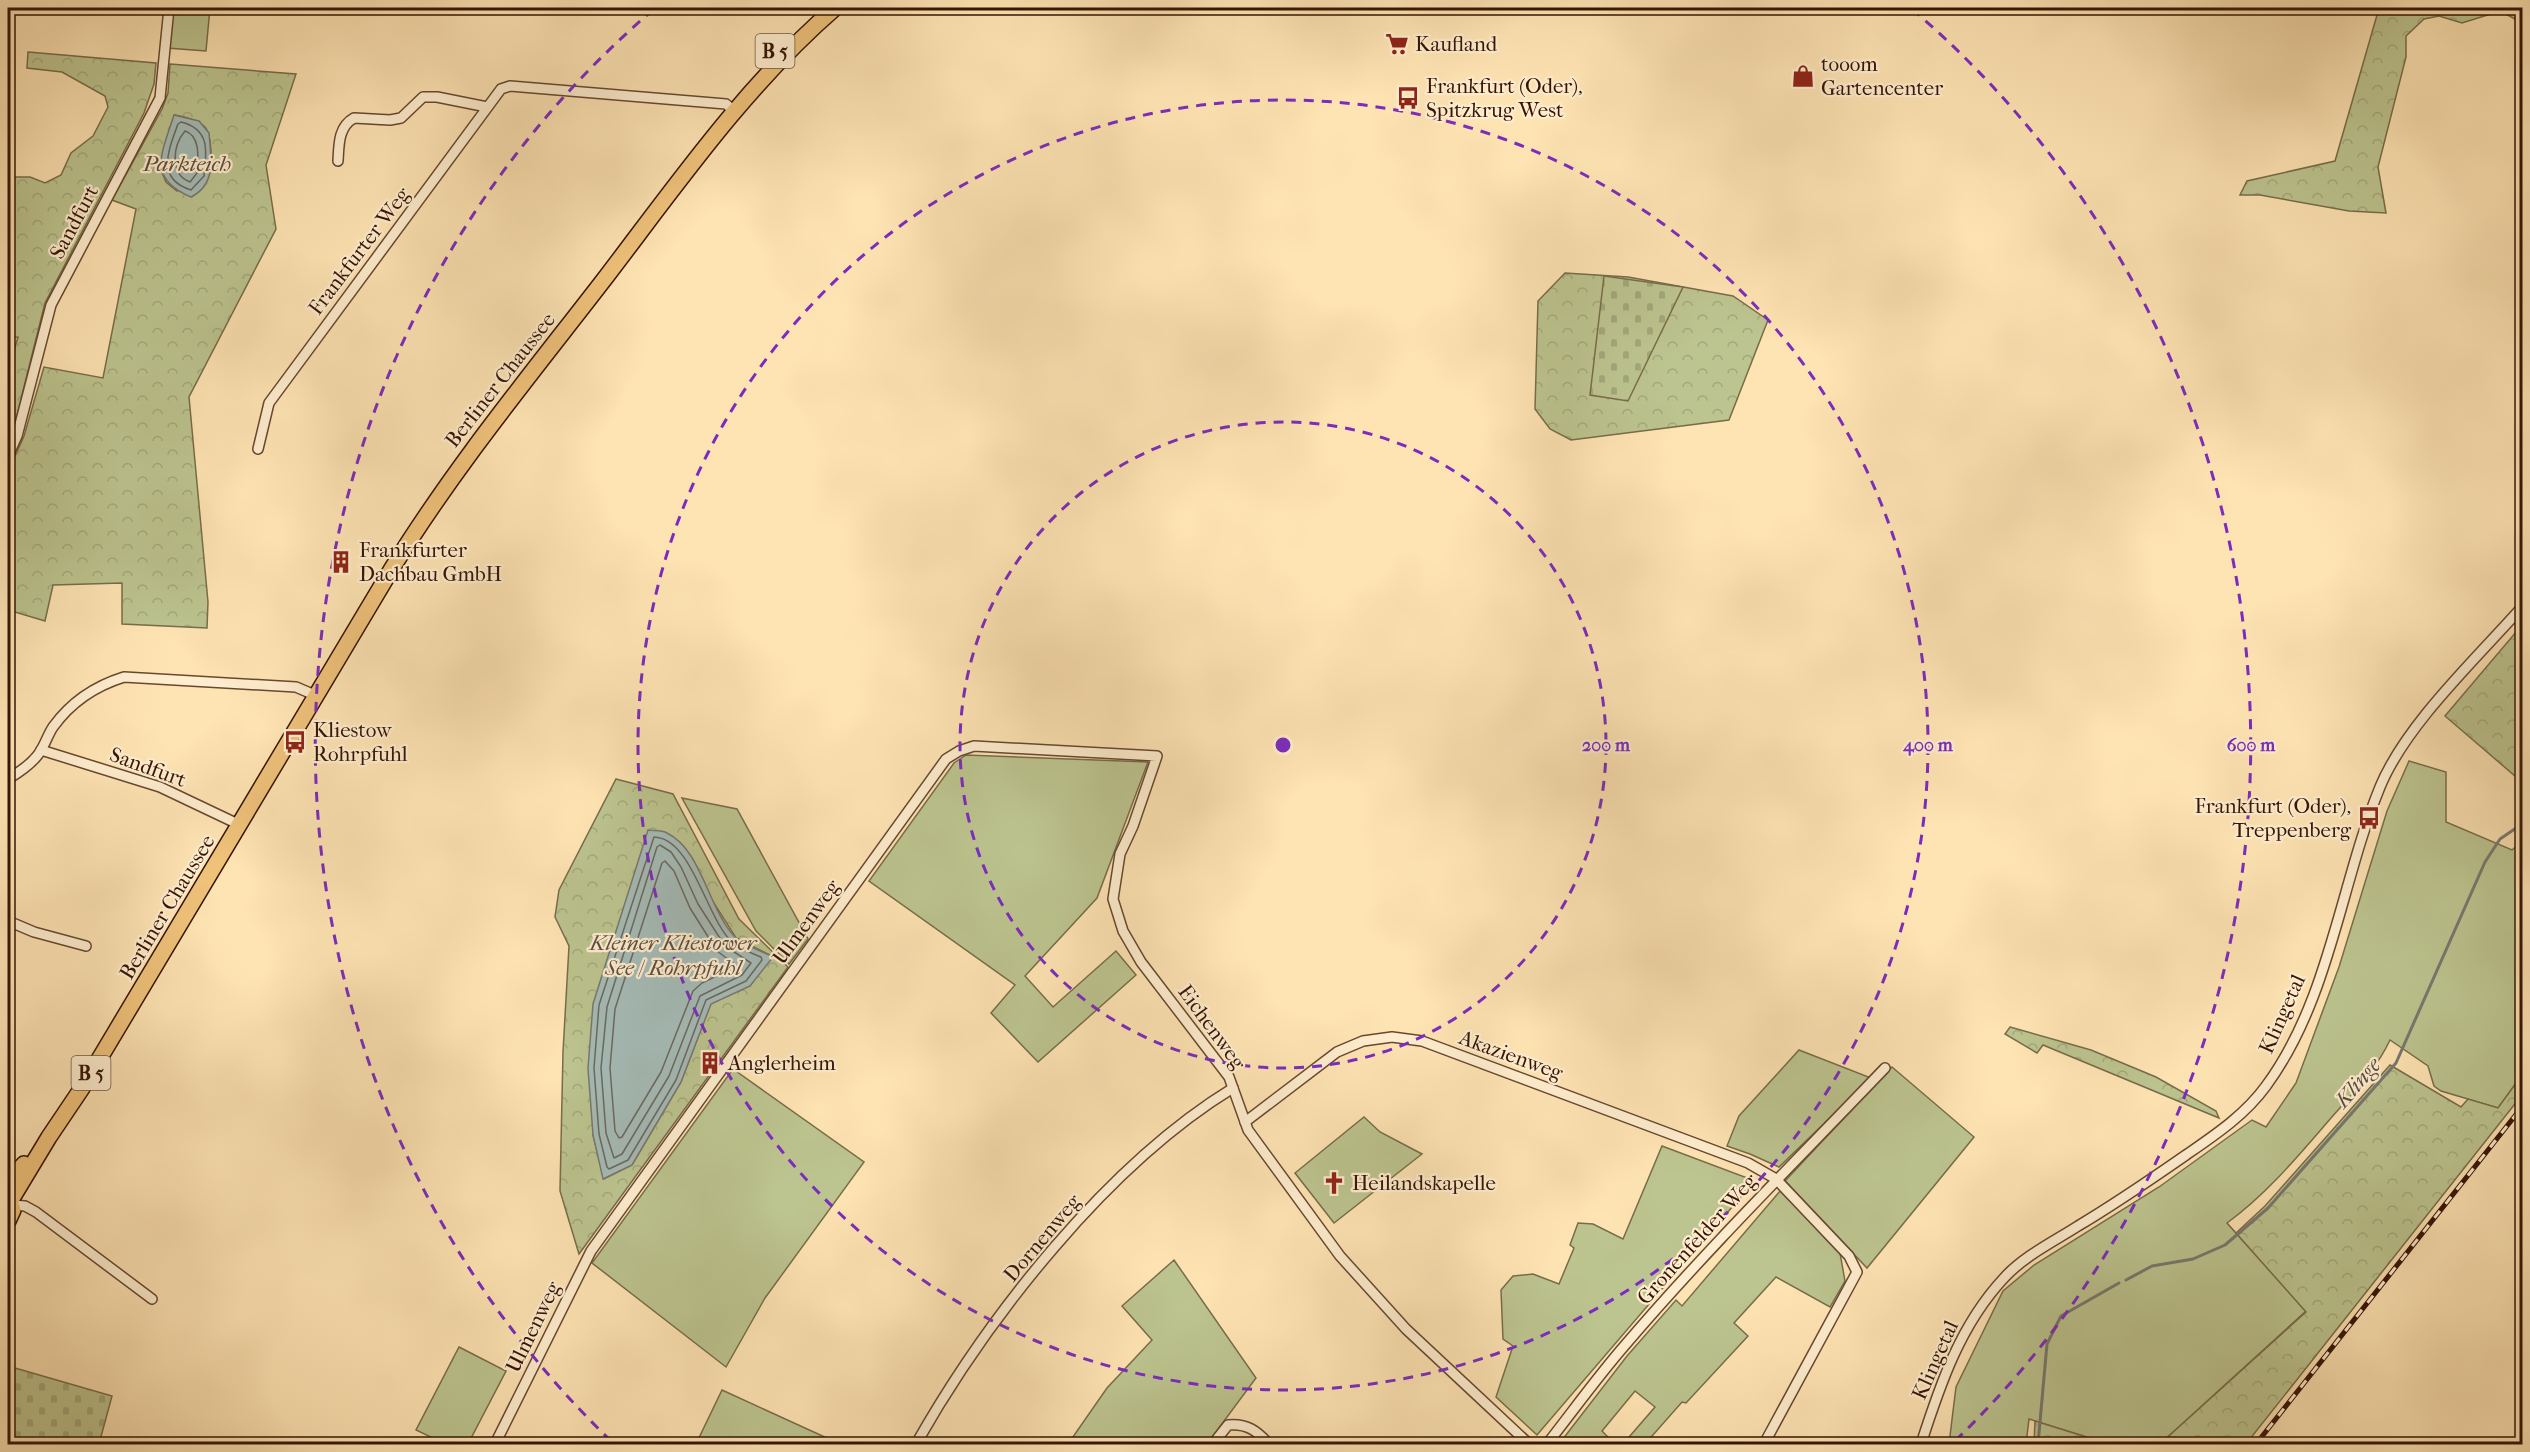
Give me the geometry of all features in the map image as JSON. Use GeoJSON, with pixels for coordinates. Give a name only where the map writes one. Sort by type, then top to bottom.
{"type":"FeatureCollection","features":[{"type":"Feature","properties":{"kind":"main road","name":"Berliner Chaussee"},"geometry":{"type":"LineString","coordinates":[[8,1221],[12,1215],[10,1200],[82,1088],[403,551],[444,487],[767,60],[782,43],[822,8]]}},
{"type":"Feature","properties":{"kind":"main road","name":"Berliner Chaussee"},"geometry":{"type":"LineString","coordinates":[[733,106],[835,8]]}},
{"type":"Feature","properties":{"kind":"main road","name":"Berliner Chaussee"},"geometry":{"type":"LineString","coordinates":[[8,1182],[49,1137]]}},
{"type":"Feature","properties":{"kind":"street","name":"Sandfurt"},"geometry":{"type":"LineString","coordinates":[[8,456],[17,436],[51,305],[160,98],[169,8]]}},
{"type":"Feature","properties":{"kind":"street","name":"Frankfurter Weg"},"geometry":{"type":"LineString","coordinates":[[258,449],[268,403],[501,89],[510,86],[733,106]]}},
{"type":"Feature","properties":{"kind":"street"},"geometry":{"type":"LineString","coordinates":[[338,161],[340,136],[346,125],[354,118],[390,120],[401,118],[423,97],[437,97],[487,107]]}},
{"type":"Feature","properties":{"kind":"street","name":"Klingetal"},"geometry":{"type":"LineString","coordinates":[[1921,1444],[1940,1383],[1961,1339],[2004,1277],[2027,1258],[2133,1192],[2233,1122],[2265,1088],[2289,1053],[2311,1003],[2381,784],[2403,745],[2423,719],[2523,607]]}},
{"type":"Feature","properties":{"kind":"street"},"geometry":{"type":"LineString","coordinates":[[8,779],[22,770],[41,750],[54,725],[72,706],[88,692],[124,677],[296,687],[316,696]]}},
{"type":"Feature","properties":{"kind":"street","name":"Ulmenweg"},"geometry":{"type":"LineString","coordinates":[[495,1444],[591,1251],[946,759],[974,746],[1157,756]]}},
{"type":"Feature","properties":{"kind":"street","name":"Sandfurt"},"geometry":{"type":"LineString","coordinates":[[41,750],[160,787],[240,825]]}},
{"type":"Feature","properties":{"kind":"street","name":"Eichenweg"},"geometry":{"type":"LineString","coordinates":[[1157,756],[1133,826],[1120,854],[1113,899],[1123,931],[1141,962],[1229,1077],[1248,1130],[1340,1256],[1406,1329],[1529,1444]]}},
{"type":"Feature","properties":{"kind":"street"},"geometry":{"type":"LineString","coordinates":[[8,921],[34,932],[86,946]]}},
{"type":"Feature","properties":{"kind":"street","name":"Akazienweg"},"geometry":{"type":"LineString","coordinates":[[1245,1122],[1337,1052],[1363,1041],[1392,1037],[1422,1041],[1526,1079],[1748,1162],[1776,1179]]}},
{"type":"Feature","properties":{"kind":"street","name":"Gronenfelder Weg"},"geometry":{"type":"LineString","coordinates":[[1547,1444],[1625,1345],[1776,1179],[1885,1068]]}},
{"type":"Feature","properties":{"kind":"street","name":"Dornenweg"},"geometry":{"type":"LineString","coordinates":[[916,1444],[978,1346],[1041,1264],[1110,1188],[1152,1149],[1212,1101],[1233,1088]]}},
{"type":"Feature","properties":{"kind":"street"},"geometry":{"type":"LineString","coordinates":[[1764,1444],[1857,1272],[1849,1256],[1776,1179]]}},
{"type":"Feature","properties":{"kind":"street"},"geometry":{"type":"LineString","coordinates":[[10,1200],[36,1212],[152,1299]]}},
{"type":"Feature","properties":{"kind":"street"},"geometry":{"type":"LineString","coordinates":[[1213,1444],[1228,1425],[1239,1424],[1255,1430],[1269,1444]]}},
{"type":"Feature","properties":{"kind":"green space"},"geometry":{"type":"Polygon","coordinates":[[[172,8],[210,8],[206,51],[167,48],[172,8]]]}},
{"type":"Feature","properties":{"kind":"green space"},"geometry":{"type":"Polygon","coordinates":[[[2379,8],[2522,8],[2522,23],[2504,13],[2494,13],[2462,23],[2439,16],[2424,19],[2406,36],[2406,57],[2378,167],[2386,213],[2349,211],[2260,195],[2240,195],[2247,181],[2335,161],[2379,8]]]}},
{"type":"Feature","properties":{"kind":"green space"},"geometry":{"type":"Polygon","coordinates":[[[28,52],[156,63],[154,84],[144,113],[45,303],[8,445],[8,372],[18,337],[8,338],[8,283],[13,254],[8,254],[8,177],[30,177],[45,183],[61,175],[71,153],[93,136],[108,107],[105,96],[62,72],[27,68],[28,52]]]}},
{"type":"Feature","properties":{"kind":"green space"},"geometry":{"type":"Polygon","coordinates":[[[170,64],[296,74],[266,165],[276,229],[189,397],[208,602],[207,628],[122,624],[122,583],[53,585],[45,621],[8,610],[8,472],[24,436],[44,367],[103,378],[136,209],[112,200],[162,109],[168,93],[170,64]],[[175,115],[161,170],[166,182],[177,191],[212,164],[209,135],[206,129],[196,121],[175,115]]]}},
{"type":"Feature","properties":{"kind":"green space"},"geometry":{"type":"Polygon","coordinates":[[[1565,273],[1628,277],[1733,296],[1768,320],[1729,420],[1571,440],[1550,429],[1535,409],[1538,301],[1565,273]]]}},
{"type":"Feature","properties":{"kind":"green space"},"geometry":{"type":"Polygon","coordinates":[[[1604,276],[1683,287],[1628,401],[1590,395],[1604,276]]]}},
{"type":"Feature","properties":{"kind":"green space"},"geometry":{"type":"Polygon","coordinates":[[[2522,625],[2522,782],[2445,716],[2522,625]]]}},
{"type":"Feature","properties":{"kind":"green space"},"geometry":{"type":"Polygon","coordinates":[[[966,755],[1148,762],[1097,898],[1025,976],[1053,1007],[1116,951],[1136,975],[1038,1062],[991,1013],[1015,985],[869,881],[954,763],[966,755]]]}},
{"type":"Feature","properties":{"kind":"green space"},"geometry":{"type":"Polygon","coordinates":[[[2409,761],[2446,772],[2446,822],[2512,850],[2520,843],[2522,844],[2522,1075],[2498,1108],[2441,1091],[2434,1086],[2428,1066],[2390,1040],[2364,1081],[2295,1160],[2256,1200],[2227,1223],[2306,1311],[2160,1444],[2109,1444],[2029,1419],[2026,1444],[1949,1444],[1956,1387],[2003,1291],[2034,1265],[2159,1187],[2252,1120],[2266,1127],[2296,1083],[2339,967],[2387,811],[2409,761]]]}},
{"type":"Feature","properties":{"kind":"green space"},"geometry":{"type":"Polygon","coordinates":[[[616,779],[673,794],[739,919],[788,967],[579,1254],[560,1191],[563,1052],[569,946],[555,917],[559,890],[616,779]],[[693,860],[593,1135],[604,1179],[632,1165],[681,1082],[711,1003],[750,986],[772,956],[736,938],[710,897],[693,860]]]}},
{"type":"Feature","properties":{"kind":"green space"},"geometry":{"type":"Polygon","coordinates":[[[682,798],[737,809],[808,939],[789,964],[756,931],[682,798]]]}},
{"type":"Feature","properties":{"kind":"green space"},"geometry":{"type":"Polygon","coordinates":[[[2010,1027],[2091,1050],[2156,1077],[2216,1111],[2219,1118],[2043,1045],[2037,1053],[2005,1034],[2010,1027]]]}},
{"type":"Feature","properties":{"kind":"green space"},"geometry":{"type":"Polygon","coordinates":[[[1799,1050],[1871,1078],[1779,1167],[1727,1146],[1739,1116],[1799,1050]]]}},
{"type":"Feature","properties":{"kind":"green space"},"geometry":{"type":"Polygon","coordinates":[[[2390,1065],[2461,1107],[2468,1099],[2498,1108],[2522,1075],[2522,1095],[2246,1444],[2160,1444],[2306,1312],[2236,1233],[2265,1206],[2390,1065]]]}},
{"type":"Feature","properties":{"kind":"green space"},"geometry":{"type":"Polygon","coordinates":[[[1892,1067],[1974,1137],[1867,1268],[1785,1181],[1892,1067]]]}},
{"type":"Feature","properties":{"kind":"green space"},"geometry":{"type":"Polygon","coordinates":[[[733,1069],[864,1162],[765,1298],[726,1367],[592,1263],[733,1069]]]}},
{"type":"Feature","properties":{"kind":"green space"},"geometry":{"type":"Polygon","coordinates":[[[1364,1117],[1380,1132],[1422,1154],[1334,1223],[1295,1173],[1364,1117]]]}},
{"type":"Feature","properties":{"kind":"green space"},"geometry":{"type":"Polygon","coordinates":[[[1662,1146],[1750,1179],[1751,1185],[1537,1435],[1496,1397],[1513,1346],[1503,1339],[1501,1290],[1513,1276],[1533,1274],[1559,1284],[1574,1248],[1570,1245],[1578,1223],[1593,1224],[1623,1239],[1662,1146]]]}},
{"type":"Feature","properties":{"kind":"green space"},"geometry":{"type":"Polygon","coordinates":[[[1780,1191],[1840,1253],[1845,1281],[1830,1307],[1776,1277],[1734,1323],[1748,1336],[1686,1403],[1682,1402],[1645,1444],[1623,1444],[1655,1407],[1635,1391],[1602,1431],[1609,1438],[1605,1444],[1559,1444],[1627,1356],[1676,1300],[1682,1306],[1780,1191]]]}},
{"type":"Feature","properties":{"kind":"green space"},"geometry":{"type":"Polygon","coordinates":[[[1174,1260],[1256,1378],[1207,1444],[1068,1444],[1107,1388],[1152,1340],[1122,1306],[1174,1260]]]}},
{"type":"Feature","properties":{"kind":"green space"},"geometry":{"type":"Polygon","coordinates":[[[459,1347],[506,1371],[468,1444],[445,1444],[416,1430],[459,1347]]]}},
{"type":"Feature","properties":{"kind":"green space"},"geometry":{"type":"Polygon","coordinates":[[[8,1366],[112,1396],[99,1444],[8,1444],[8,1366]]]}},
{"type":"Feature","properties":{"kind":"green space"},"geometry":{"type":"Polygon","coordinates":[[[722,1390],[840,1444],[696,1444],[722,1390]]]}},
{"type":"Feature","properties":{"kind":"green space"},"geometry":{"type":"Polygon","coordinates":[[[2035,1421],[2109,1444],[2034,1444],[2035,1421]]]}},
{"type":"Feature","properties":{"kind":"water","name":"Parkteich"},"geometry":{"type":"Polygon","coordinates":[[[174,115],[199,121],[209,133],[211,160],[209,177],[199,192],[191,197],[177,190],[168,182],[163,173],[162,153],[174,115]]]}},
{"type":"Feature","properties":{"kind":"water","name":"Kleiner Kliestower See / Rohrpfuhl"},"geometry":{"type":"Polygon","coordinates":[[[648,830],[665,832],[679,841],[689,852],[718,911],[735,937],[748,946],[773,957],[750,986],[711,1004],[681,1082],[632,1165],[603,1179],[593,1135],[588,1068],[593,1004],[648,830]]]}},
{"type":"Feature","properties":{"kind":"waterway","name":"Klinge"},"geometry":{"type":"LineString","coordinates":[[2126,1280],[2152,1266],[2193,1259],[2225,1245],[2268,1208],[2396,1063],[2485,862],[2500,839],[2522,824]]}},
{"type":"Feature","properties":{"kind":"waterway","name":"Klinge"},"geometry":{"type":"LineString","coordinates":[[2038,1444],[2047,1344],[2061,1316],[2119,1283]]}},
{"type":"Feature","properties":{"kind":"railway"},"geometry":{"type":"LineString","coordinates":[[2256,1444],[2522,1107]]}},
{"type":"Feature","properties":{"kind":"place","name":"Kaufland"},"geometry":{"type":"Point","coordinates":[1397,44]}},
{"type":"Feature","properties":{"kind":"place","name":"tooom Gartencenter"},"geometry":{"type":"Point","coordinates":[1803,76]}},
{"type":"Feature","properties":{"kind":"place","name":"Frankfurt (Oder), Spitzkrug West"},"geometry":{"type":"Point","coordinates":[1408,98]}},
{"type":"Feature","properties":{"kind":"place","name":"Frankfurter Dachbau GmbH"},"geometry":{"type":"Point","coordinates":[341,562]}},
{"type":"Feature","properties":{"kind":"place","name":"Kliestow Rohrpfuhl"},"geometry":{"type":"Point","coordinates":[295,742]}},
{"type":"Feature","properties":{"kind":"place","name":"Frankfurt (Oder), Treppenberg"},"geometry":{"type":"Point","coordinates":[2369,818]}},
{"type":"Feature","properties":{"kind":"place","name":"Anglerheim"},"geometry":{"type":"Point","coordinates":[710,1063]}},
{"type":"Feature","properties":{"kind":"place","name":"Heilandskapelle"},"geometry":{"type":"Point","coordinates":[1334,1183]}}]}
